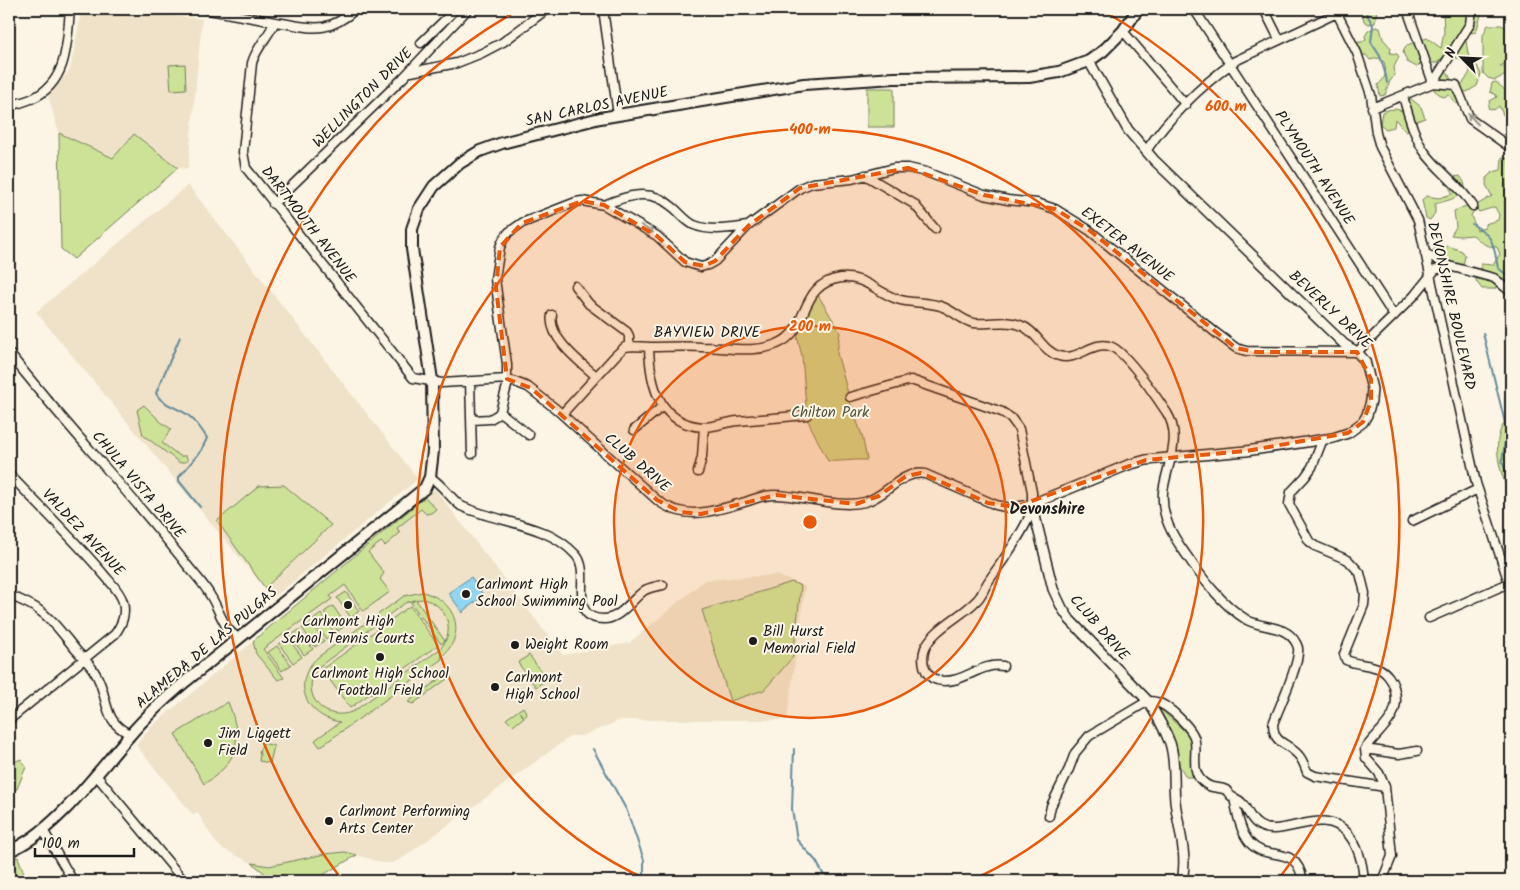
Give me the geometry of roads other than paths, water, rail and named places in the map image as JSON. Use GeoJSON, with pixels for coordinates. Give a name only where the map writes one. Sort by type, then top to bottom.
{"type":"FeatureCollection","features":[{"type":"Feature","properties":{"kind":"main road","name":"SAN CARLOS AVENUE"},"geometry":{"type":"LineString","coordinates":[[430,477],[433,451],[432,380],[412,249],[412,229],[419,209],[434,186],[460,163],[480,151],[502,142],[618,115],[804,84],[894,78],[1029,77],[1059,72],[1089,61],[1103,51],[1123,30],[1138,9]]}},
{"type":"Feature","properties":{"kind":"main road","name":"ALAMEDA DE LAS PULGAS"},"geometry":{"type":"LineString","coordinates":[[9,851],[43,830],[65,809],[130,734],[158,706],[365,535],[425,488],[430,477]]}},
{"type":"Feature","properties":{"kind":"street"},"geometry":{"type":"LineString","coordinates":[[9,106],[40,94],[57,77],[64,62],[66,52],[70,9]]}},
{"type":"Feature","properties":{"kind":"street"},"geometry":{"type":"LineString","coordinates":[[209,10],[320,28],[331,26],[356,9]]}},
{"type":"Feature","properties":{"kind":"street"},"geometry":{"type":"LineString","coordinates":[[421,43],[456,9]]}},
{"type":"Feature","properties":{"kind":"street","name":"WELLINGTON DRIVE"},"geometry":{"type":"LineString","coordinates":[[273,204],[403,78],[468,9]]}},
{"type":"Feature","properties":{"kind":"street"},"geometry":{"type":"LineString","coordinates":[[403,78],[415,70],[431,69],[457,63],[482,53],[503,42],[546,9]]}},
{"type":"Feature","properties":{"kind":"street"},"geometry":{"type":"LineString","coordinates":[[604,9],[618,115]]}},
{"type":"Feature","properties":{"kind":"street","name":"PLYMOUTH AVENUE"},"geometry":{"type":"LineString","coordinates":[[1194,9],[1394,316]]}},
{"type":"Feature","properties":{"kind":"street"},"geometry":{"type":"LineString","coordinates":[[1264,9],[1279,39]]}},
{"type":"Feature","properties":{"kind":"street"},"geometry":{"type":"LineString","coordinates":[[1407,9],[1433,83]]}},
{"type":"Feature","properties":{"kind":"street"},"geometry":{"type":"LineString","coordinates":[[1433,83],[1470,24],[1472,9]]}},
{"type":"Feature","properties":{"kind":"street"},"geometry":{"type":"LineString","coordinates":[[1146,151],[1154,139],[1186,105],[1230,64],[1246,54],[1336,11]]}},
{"type":"Feature","properties":{"kind":"street","name":"DEVONSHIRE BOULEVARD"},"geometry":{"type":"LineString","coordinates":[[1336,11],[1357,53],[1370,95],[1380,147],[1414,209],[1418,220],[1478,489],[1510,586]]}},
{"type":"Feature","properties":{"kind":"street","name":"DARTMOUTH AVENUE"},"geometry":{"type":"LineString","coordinates":[[275,22],[255,53],[252,64],[243,152],[246,168],[413,378],[432,380]]}},
{"type":"Feature","properties":{"kind":"street"},"geometry":{"type":"LineString","coordinates":[[1123,30],[1186,105]]}},
{"type":"Feature","properties":{"kind":"street","name":"BEVERLY DRIVE"},"geometry":{"type":"LineString","coordinates":[[1032,504],[1128,465],[1146,460],[1173,456],[1246,451],[1323,439],[1348,433],[1363,422],[1372,401],[1371,379],[1365,361],[1357,352],[1344,344],[1146,151],[1128,130],[1089,61]]}},
{"type":"Feature","properties":{"kind":"street"},"geometry":{"type":"LineString","coordinates":[[1372,108],[1433,83],[1456,85],[1470,119],[1511,148]]}},
{"type":"Feature","properties":{"kind":"street"},"geometry":{"type":"LineString","coordinates":[[1403,96],[1408,114],[1423,150],[1460,187],[1473,206]]}},
{"type":"Feature","properties":{"kind":"street","name":"EXETER AVENUE"},"geometry":{"type":"LineString","coordinates":[[500,412],[506,386],[507,364],[496,280],[498,256],[503,240],[522,223],[576,202],[582,201],[604,205],[657,236],[685,262],[701,267],[715,261],[748,226],[800,188],[812,184],[852,179],[894,168],[908,168],[926,172],[984,195],[1037,203],[1056,209],[1089,230],[1236,348],[1256,352],[1357,352]]}},
{"type":"Feature","properties":{"kind":"street"},"geometry":{"type":"LineString","coordinates":[[865,175],[914,204],[935,229]]}},
{"type":"Feature","properties":{"kind":"street"},"geometry":{"type":"LineString","coordinates":[[604,205],[631,195],[650,195],[668,203],[686,220],[696,226],[716,229],[748,226]]}},
{"type":"Feature","properties":{"kind":"street"},"geometry":{"type":"LineString","coordinates":[[1425,253],[1449,266],[1494,278],[1511,292]]}},
{"type":"Feature","properties":{"kind":"street"},"geometry":{"type":"LineString","coordinates":[[1357,352],[1394,316],[1436,270],[1449,266]]}},
{"type":"Feature","properties":{"kind":"street","name":"BAYVIEW DRIVE"},"geometry":{"type":"LineString","coordinates":[[629,346],[702,347],[743,350],[774,346],[784,341],[795,330],[806,302],[818,289],[828,282],[837,279],[855,279],[898,299],[944,307],[972,322],[1012,323],[1023,326],[1050,352],[1060,357],[1068,357],[1100,344],[1120,351],[1169,417],[1173,432],[1173,456],[1168,468],[1163,494],[1165,515],[1173,536],[1225,605],[1249,622],[1283,630],[1292,636],[1299,650],[1273,724],[1274,734],[1281,743],[1294,751],[1302,759],[1307,772],[1315,776],[1385,787]]}},
{"type":"Feature","properties":{"kind":"street"},"geometry":{"type":"LineString","coordinates":[[562,414],[596,376],[622,350],[629,346],[627,332],[589,304],[575,286]]}},
{"type":"Feature","properties":{"kind":"street"},"geometry":{"type":"LineString","coordinates":[[552,315],[552,326],[568,351],[596,376]]}},
{"type":"Feature","properties":{"kind":"street"},"geometry":{"type":"LineString","coordinates":[[649,347],[652,381],[663,406],[682,420],[704,427],[736,421],[807,415]]}},
{"type":"Feature","properties":{"kind":"street","name":"CHULA VISTA DRIVE"},"geometry":{"type":"LineString","coordinates":[[9,353],[37,389],[129,494],[183,560],[210,594],[224,623],[232,634],[240,638]]}},
{"type":"Feature","properties":{"kind":"street","name":"CLUB DRIVE"},"geometry":{"type":"LineString","coordinates":[[432,380],[442,383],[506,379],[528,386],[562,414],[657,500],[670,508],[684,513],[701,514],[770,495],[844,503],[864,502],[879,496],[906,476],[917,473],[925,474],[996,505],[1010,508],[1032,504],[1053,589],[1065,615],[1148,701],[1166,734],[1172,752],[1175,801],[1185,856],[1182,881]]}},
{"type":"Feature","properties":{"kind":"street"},"geometry":{"type":"LineString","coordinates":[[850,397],[911,380],[1007,415],[1019,428],[1032,492],[1032,504],[1027,521],[979,599],[929,641],[924,653],[926,670],[929,675],[939,680],[960,679],[992,666],[1003,666]]}},
{"type":"Feature","properties":{"kind":"street"},"geometry":{"type":"LineString","coordinates":[[470,381],[472,454]]}},
{"type":"Feature","properties":{"kind":"street"},"geometry":{"type":"LineString","coordinates":[[634,430],[663,406]]}},
{"type":"Feature","properties":{"kind":"street"},"geometry":{"type":"LineString","coordinates":[[472,420],[493,418],[500,412],[529,435]]}},
{"type":"Feature","properties":{"kind":"street"},"geometry":{"type":"LineString","coordinates":[[698,472],[702,456],[704,427]]}},
{"type":"Feature","properties":{"kind":"street"},"geometry":{"type":"LineString","coordinates":[[1323,439],[1312,467],[1305,478],[1291,492],[1289,504],[1309,541],[1315,546],[1348,560],[1360,573],[1365,593],[1364,605],[1344,654],[1346,660],[1354,664],[1372,666],[1382,670],[1393,681],[1397,705],[1390,720],[1365,749],[1366,758],[1379,773],[1385,787],[1392,856],[1382,881]]}},
{"type":"Feature","properties":{"kind":"street","name":"VALDEZ AVENUE"},"geometry":{"type":"LineString","coordinates":[[9,474],[91,560],[116,590],[123,601],[124,611],[122,623],[115,634],[9,720]]}},
{"type":"Feature","properties":{"kind":"street"},"geometry":{"type":"LineString","coordinates":[[430,477],[441,484],[454,501],[461,506],[530,527],[570,549],[579,558],[581,564],[583,581],[581,599],[584,608],[592,616],[611,618],[644,591],[663,585]]}},
{"type":"Feature","properties":{"kind":"street"},"geometry":{"type":"LineString","coordinates":[[1412,521],[1478,489]]}},
{"type":"Feature","properties":{"kind":"street"},"geometry":{"type":"LineString","coordinates":[[1429,618],[1510,586]]}},
{"type":"Feature","properties":{"kind":"street"},"geometry":{"type":"LineString","coordinates":[[9,595],[36,608],[51,620],[94,671],[101,685],[109,714],[114,724],[122,731],[130,734]]}},
{"type":"Feature","properties":{"kind":"street"},"geometry":{"type":"LineString","coordinates":[[1049,816],[1051,806],[1075,753],[1089,736],[1126,716],[1148,701],[1156,702],[1162,704],[1190,729],[1195,739],[1196,773],[1202,781],[1212,788],[1226,790],[1234,798],[1240,800],[1256,823],[1266,828],[1273,829],[1323,821],[1339,826],[1354,841],[1363,865],[1364,881]]}},
{"type":"Feature","properties":{"kind":"street"},"geometry":{"type":"LineString","coordinates":[[1365,749],[1399,754],[1417,751]]}},
{"type":"Feature","properties":{"kind":"street"},"geometry":{"type":"LineString","coordinates":[[96,775],[184,881]]}},
{"type":"Feature","properties":{"kind":"street"},"geometry":{"type":"LineString","coordinates":[[1234,798],[1244,834],[1250,842],[1259,849],[1286,856],[1295,861],[1301,869],[1303,881]]}},
{"type":"Feature","properties":{"kind":"street"},"geometry":{"type":"LineString","coordinates":[[43,830],[73,881]]}},
{"type":"Feature","properties":{"kind":"water","name":"Carlmont High School Swimming Pool"},"geometry":{"type":"Polygon","coordinates":[[[471,577],[484,596],[464,610],[463,613],[448,593],[471,577]]]}},
{"type":"Feature","properties":{"kind":"waterway"},"geometry":{"type":"LineString","coordinates":[[1364,9],[1373,25],[1371,42],[1380,56],[1387,83]]}},
{"type":"Feature","properties":{"kind":"waterway"},"geometry":{"type":"LineString","coordinates":[[1472,224],[1489,237],[1494,247],[1498,268],[1511,278]]}},
{"type":"Feature","properties":{"kind":"waterway"},"geometry":{"type":"LineString","coordinates":[[1483,333],[1507,431],[1502,461],[1511,485]]}},
{"type":"Feature","properties":{"kind":"waterway"},"geometry":{"type":"LineString","coordinates":[[180,337],[156,393],[162,401],[192,418],[207,438],[201,451],[179,477],[179,481],[200,507]]}},
{"type":"Feature","properties":{"kind":"waterway"},"geometry":{"type":"LineString","coordinates":[[593,749],[627,811],[644,860],[644,881]]}},
{"type":"Feature","properties":{"kind":"waterway"},"geometry":{"type":"LineString","coordinates":[[794,749],[792,809],[797,840],[816,861],[827,881]]}},
{"type":"Feature","properties":{"kind":"place","name":"Carlmont High School Swimming Pool"},"geometry":{"type":"Point","coordinates":[466,594]}},
{"type":"Feature","properties":{"kind":"place","name":"Carlmont High School Tennis Courts"},"geometry":{"type":"Point","coordinates":[348,605]}},
{"type":"Feature","properties":{"kind":"place","name":"Bill Hurst Memorial Field"},"geometry":{"type":"Point","coordinates":[753,641]}},
{"type":"Feature","properties":{"kind":"place","name":"Weight Room"},"geometry":{"type":"Point","coordinates":[515,645]}},
{"type":"Feature","properties":{"kind":"place","name":"Carlmont High School Football Field"},"geometry":{"type":"Point","coordinates":[380,657]}},
{"type":"Feature","properties":{"kind":"place","name":"Carlmont High School"},"geometry":{"type":"Point","coordinates":[495,687]}},
{"type":"Feature","properties":{"kind":"place","name":"Jim Liggett Field"},"geometry":{"type":"Point","coordinates":[208,743]}},
{"type":"Feature","properties":{"kind":"place","name":"Carlmont Performing Arts Center"},"geometry":{"type":"Point","coordinates":[329,821]}},
{"type":"Feature","properties":{"kind":"district","name":"Devonshire"},"geometry":{"type":"Point","coordinates":[1047,509]}},
{"type":"Feature","properties":{"kind":"park label","name":"Chilton Park"},"geometry":{"type":"Point","coordinates":[830,413]}}]}
